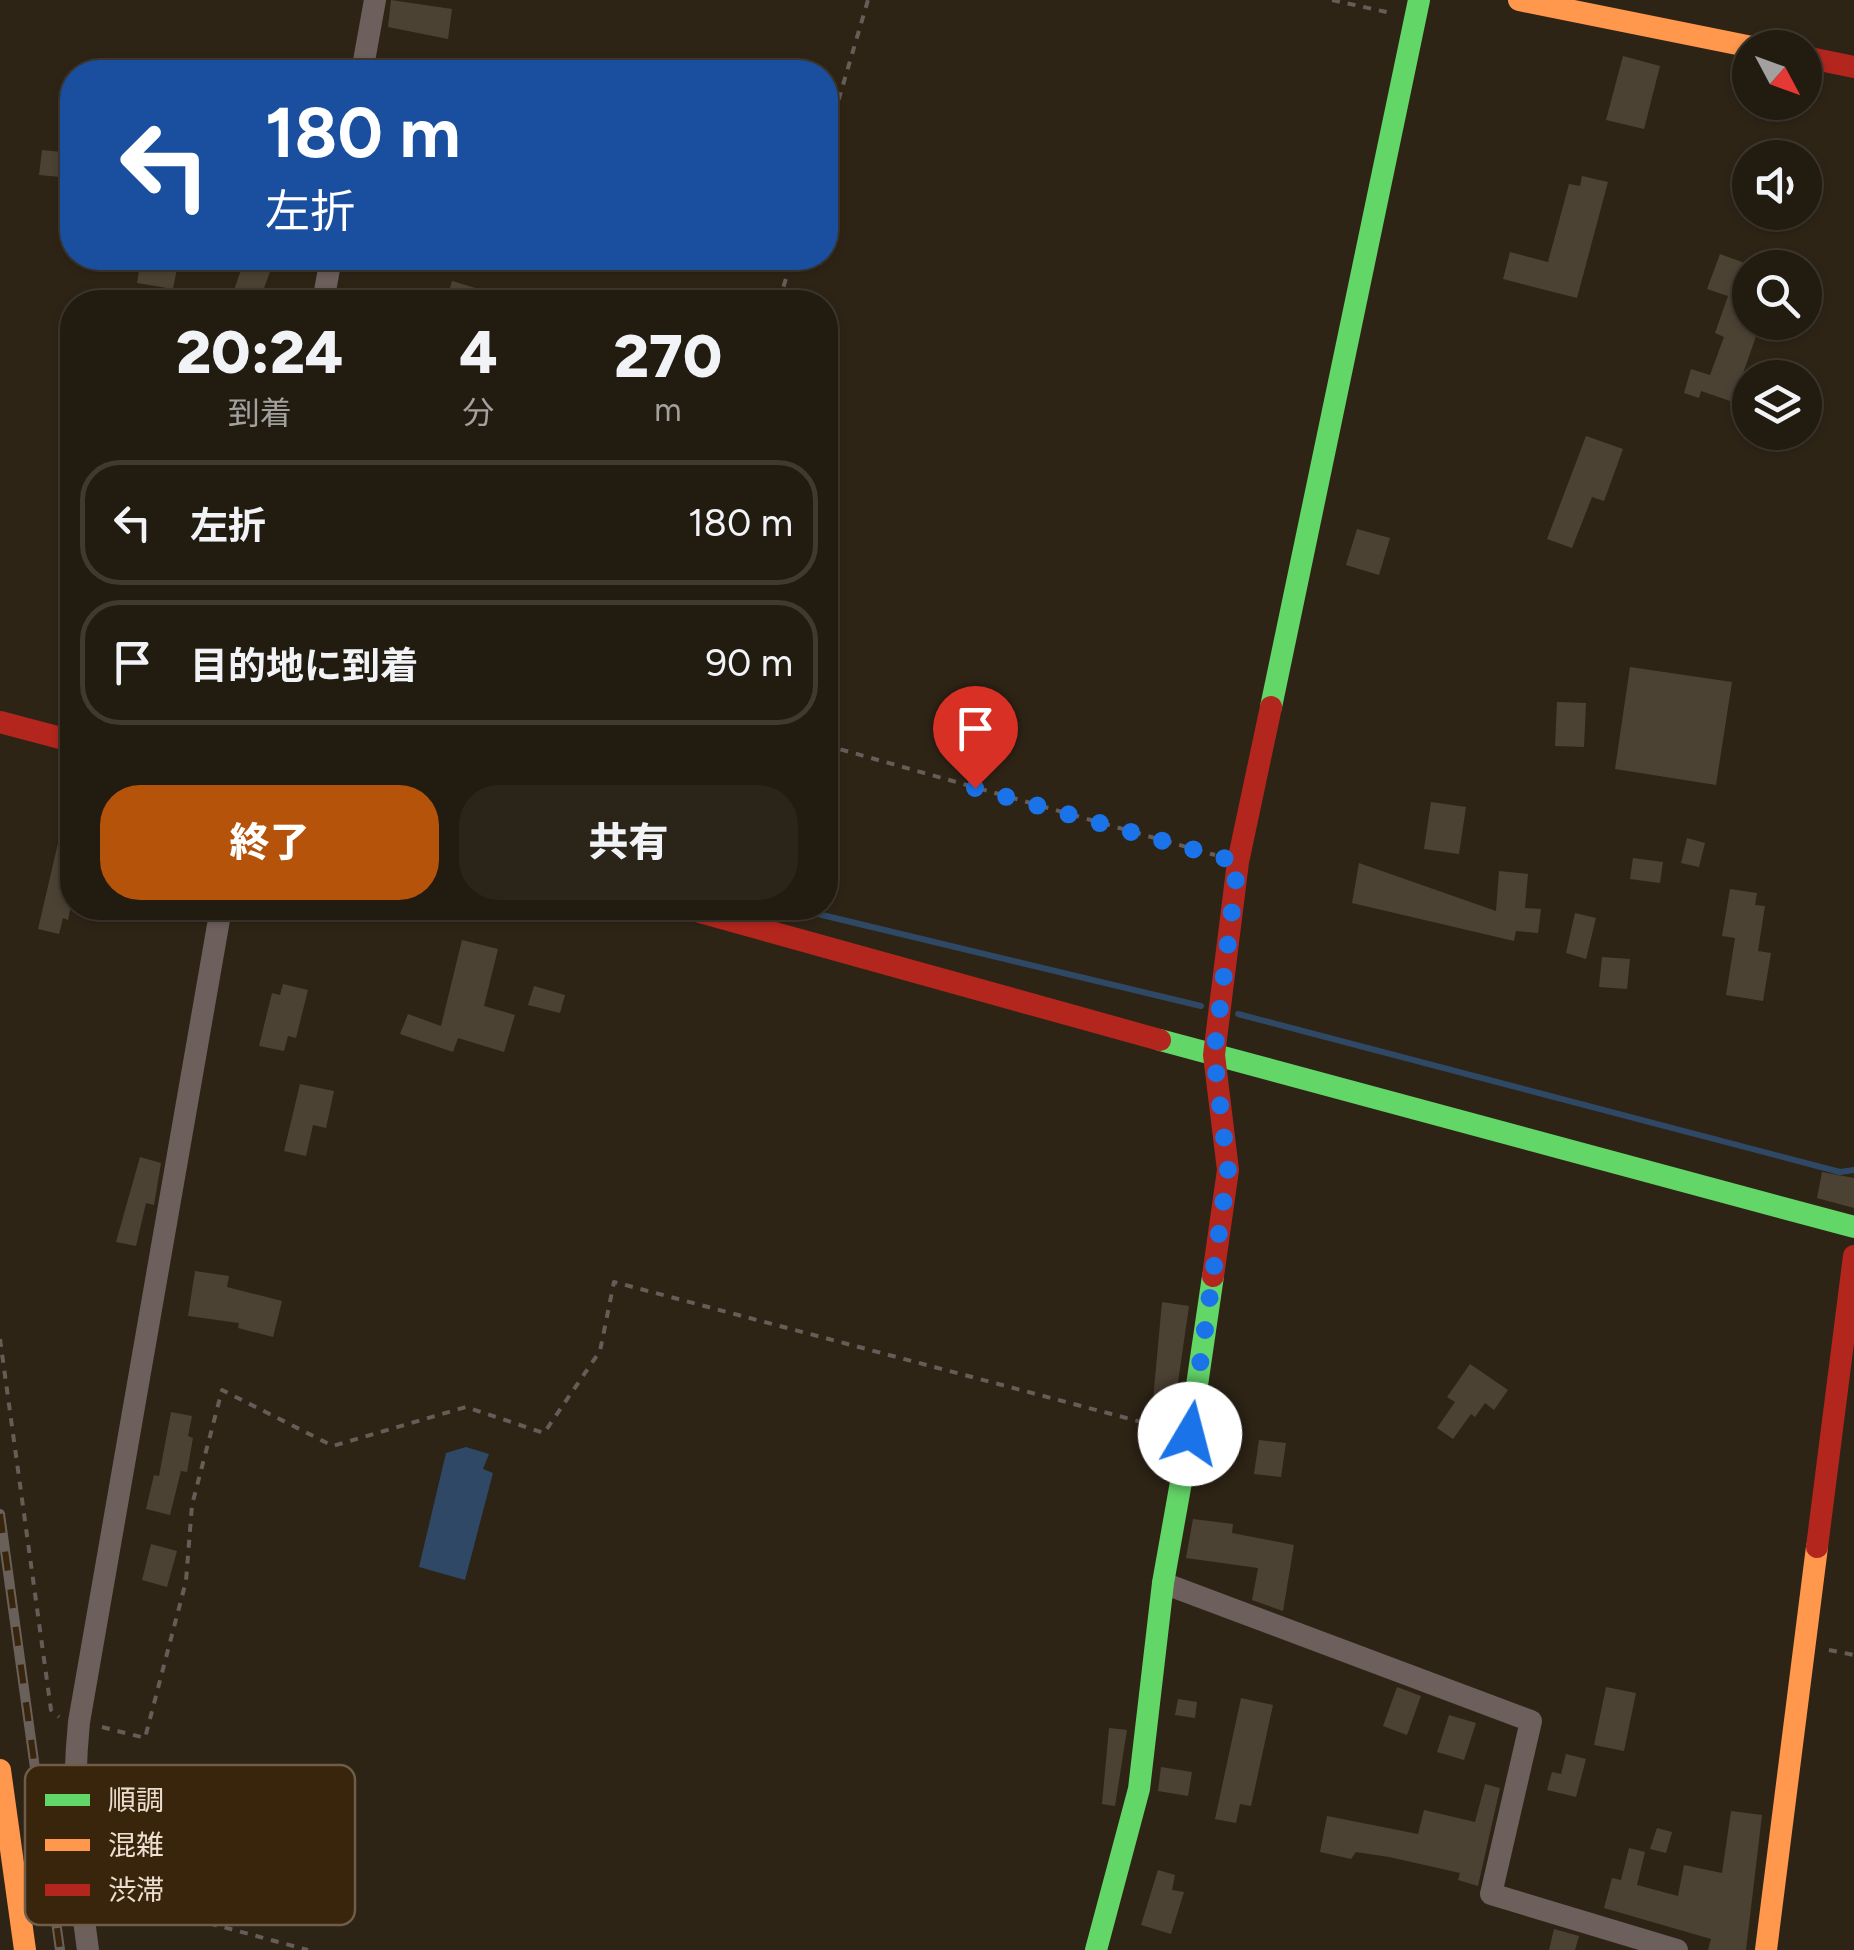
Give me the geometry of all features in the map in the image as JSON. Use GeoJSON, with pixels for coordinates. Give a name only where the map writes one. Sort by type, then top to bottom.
{"type":"FeatureCollection","features":[{"type":"Feature","properties":{"kind":"main road"},"geometry":{"type":"LineString","coordinates":[[1519,0],[1732,43]]}},
{"type":"Feature","properties":{"kind":"main road"},"geometry":{"type":"LineString","coordinates":[[1096,1950],[1139,1789],[1164,1583],[1228,1170],[1214,1055],[1238,862],[1417,9]]}},
{"type":"Feature","properties":{"kind":"main road"},"geometry":{"type":"LineString","coordinates":[[1822,60],[1854,67]]}},
{"type":"Feature","properties":{"kind":"main road"},"geometry":{"type":"LineString","coordinates":[[0,722],[60,739]]}},
{"type":"Feature","properties":{"kind":"main road"},"geometry":{"type":"LineString","coordinates":[[728,920],[1854,1227]]}},
{"type":"Feature","properties":{"kind":"main road"},"geometry":{"type":"LineString","coordinates":[[1766,1950],[1854,1256]]}},
{"type":"Feature","properties":{"kind":"main road"},"geometry":{"type":"LineString","coordinates":[[0,1770],[25,1950]]}},
{"type":"Feature","properties":{"kind":"street"},"geometry":{"type":"LineString","coordinates":[[364,60],[375,0]]}},
{"type":"Feature","properties":{"kind":"street"},"geometry":{"type":"LineString","coordinates":[[75,1765],[219,920]]}},
{"type":"Feature","properties":{"kind":"street"},"geometry":{"type":"LineString","coordinates":[[1164,1583],[1532,1722],[1491,1894],[1677,1950]]}},
{"type":"Feature","properties":{"kind":"street"},"geometry":{"type":"LineString","coordinates":[[85,1925],[88,1950]]}},
{"type":"Feature","properties":{"kind":"path"},"geometry":{"type":"LineString","coordinates":[[838,102],[868,0]]}},
{"type":"Feature","properties":{"kind":"path"},"geometry":{"type":"LineString","coordinates":[[1332,0],[1417,9]]}},
{"type":"Feature","properties":{"kind":"path"},"geometry":{"type":"LineString","coordinates":[[838,749],[1238,862]]}},
{"type":"Feature","properties":{"kind":"path"},"geometry":{"type":"LineString","coordinates":[[0,1338],[51,1710],[62,1719],[145,1738],[186,1582],[192,1504],[222,1390],[333,1446],[466,1407],[544,1433],[600,1352],[614,1282],[1190,1434]]}},
{"type":"Feature","properties":{"kind":"path"},"geometry":{"type":"LineString","coordinates":[[216,1925],[308,1950]]}},
{"type":"Feature","properties":{"kind":"water"},"geometry":{"type":"Polygon","coordinates":[[[466,1447],[489,1454],[483,1469],[493,1473],[465,1580],[419,1567],[446,1453],[466,1447]]]}},
{"type":"Feature","properties":{"kind":"building"},"geometry":{"type":"Polygon","coordinates":[[[391,0],[452,9],[448,39],[388,27],[391,0]]]}},
{"type":"Feature","properties":{"kind":"building"},"geometry":{"type":"Polygon","coordinates":[[[1623,56],[1660,66],[1644,129],[1606,120],[1623,56]]]}},
{"type":"Feature","properties":{"kind":"building"},"geometry":{"type":"Polygon","coordinates":[[[42,150],[60,152],[60,177],[39,175],[42,150]]]}},
{"type":"Feature","properties":{"kind":"building"},"geometry":{"type":"Polygon","coordinates":[[[1582,176],[1608,182],[1577,298],[1503,279],[1510,252],[1548,262],[1569,184],[1580,186],[1582,176]]]}},
{"type":"Feature","properties":{"kind":"building"},"geometry":{"type":"Polygon","coordinates":[[[1720,254],[1732,258],[1732,340],[1755,340],[1748,360],[1732,360],[1732,402],[1701,391],[1699,398],[1684,393],[1691,369],[1710,375],[1724,337],[1715,333],[1728,296],[1707,289],[1720,254]]]}},
{"type":"Feature","properties":{"kind":"building"},"geometry":{"type":"Polygon","coordinates":[[[139,270],[177,270],[173,289],[137,283],[139,270]]]}},
{"type":"Feature","properties":{"kind":"building"},"geometry":{"type":"Polygon","coordinates":[[[241,270],[271,270],[263,290],[234,290],[241,270]]]}},
{"type":"Feature","properties":{"kind":"building"},"geometry":{"type":"Polygon","coordinates":[[[452,281],[482,290],[449,290],[452,281]]]}},
{"type":"Feature","properties":{"kind":"building"},"geometry":{"type":"Polygon","coordinates":[[[1586,436],[1623,449],[1604,501],[1592,497],[1572,548],[1547,539],[1586,436]]]}},
{"type":"Feature","properties":{"kind":"building"},"geometry":{"type":"Polygon","coordinates":[[[1357,529],[1390,538],[1379,575],[1346,565],[1357,529]]]}},
{"type":"Feature","properties":{"kind":"building"},"geometry":{"type":"Polygon","coordinates":[[[1630,667],[1732,682],[1716,785],[1615,769],[1630,667]]]}},
{"type":"Feature","properties":{"kind":"building"},"geometry":{"type":"Polygon","coordinates":[[[1557,702],[1586,703],[1584,747],[1555,746],[1557,702]]]}},
{"type":"Feature","properties":{"kind":"building"},"geometry":{"type":"Polygon","coordinates":[[[1431,802],[1466,807],[1459,854],[1424,849],[1431,802]]]}},
{"type":"Feature","properties":{"kind":"building"},"geometry":{"type":"Polygon","coordinates":[[[60,835],[62,920],[59,934],[38,929],[60,835]]]}},
{"type":"Feature","properties":{"kind":"building"},"geometry":{"type":"Polygon","coordinates":[[[1687,838],[1705,843],[1699,867],[1681,863],[1687,838]]]}},
{"type":"Feature","properties":{"kind":"building"},"geometry":{"type":"Polygon","coordinates":[[[1633,858],[1663,862],[1660,883],[1630,879],[1633,858]]]}},
{"type":"Feature","properties":{"kind":"building"},"geometry":{"type":"Polygon","coordinates":[[[1359,863],[1496,911],[1499,871],[1528,874],[1525,908],[1541,909],[1538,933],[1516,931],[1514,941],[1352,903],[1359,863]]]}},
{"type":"Feature","properties":{"kind":"building"},"geometry":{"type":"Polygon","coordinates":[[[1730,889],[1757,893],[1755,905],[1765,906],[1758,951],[1771,953],[1763,1001],[1726,995],[1735,938],[1722,936],[1730,889]]]}},
{"type":"Feature","properties":{"kind":"building"},"geometry":{"type":"Polygon","coordinates":[[[1575,913],[1596,918],[1586,959],[1566,953],[1575,913]]]}},
{"type":"Feature","properties":{"kind":"building"},"geometry":{"type":"Polygon","coordinates":[[[462,940],[498,949],[484,1006],[515,1015],[504,1052],[458,1038],[453,1052],[400,1034],[408,1014],[441,1026],[462,940]]]}},
{"type":"Feature","properties":{"kind":"building"},"geometry":{"type":"Polygon","coordinates":[[[1602,957],[1630,959],[1627,989],[1599,987],[1602,957]]]}},
{"type":"Feature","properties":{"kind":"building"},"geometry":{"type":"Polygon","coordinates":[[[283,984],[308,990],[296,1038],[288,1036],[284,1051],[259,1046],[272,993],[280,995],[283,984]]]}},
{"type":"Feature","properties":{"kind":"building"},"geometry":{"type":"Polygon","coordinates":[[[534,986],[565,995],[560,1013],[528,1005],[534,986]]]}},
{"type":"Feature","properties":{"kind":"building"},"geometry":{"type":"Polygon","coordinates":[[[300,1084],[334,1091],[326,1128],[313,1125],[306,1156],[284,1151],[300,1084]]]}},
{"type":"Feature","properties":{"kind":"building"},"geometry":{"type":"Polygon","coordinates":[[[140,1157],[161,1163],[154,1205],[146,1203],[136,1246],[116,1242],[140,1157]]]}},
{"type":"Feature","properties":{"kind":"building"},"geometry":{"type":"Polygon","coordinates":[[[1822,1172],[1854,1178],[1854,1208],[1817,1198],[1822,1172]]]}},
{"type":"Feature","properties":{"kind":"building"},"geometry":{"type":"Polygon","coordinates":[[[195,1271],[229,1276],[227,1287],[282,1301],[273,1337],[238,1328],[239,1323],[188,1316],[195,1271]]]}},
{"type":"Feature","properties":{"kind":"building"},"geometry":{"type":"Polygon","coordinates":[[[1162,1302],[1189,1306],[1175,1403],[1153,1400],[1162,1302]]]}},
{"type":"Feature","properties":{"kind":"building"},"geometry":{"type":"Polygon","coordinates":[[[1470,1364],[1508,1390],[1494,1410],[1485,1403],[1475,1417],[1471,1414],[1453,1439],[1437,1428],[1455,1402],[1447,1397],[1470,1364]]]}},
{"type":"Feature","properties":{"kind":"building"},"geometry":{"type":"Polygon","coordinates":[[[171,1412],[192,1416],[188,1436],[193,1438],[187,1472],[181,1471],[170,1515],[146,1509],[154,1475],[159,1476],[171,1412]]]}},
{"type":"Feature","properties":{"kind":"building"},"geometry":{"type":"Polygon","coordinates":[[[1259,1440],[1286,1443],[1281,1477],[1254,1474],[1259,1440]]]}},
{"type":"Feature","properties":{"kind":"building"},"geometry":{"type":"Polygon","coordinates":[[[1193,1519],[1233,1524],[1232,1533],[1294,1545],[1283,1611],[1252,1600],[1258,1568],[1186,1558],[1193,1519]]]}},
{"type":"Feature","properties":{"kind":"building"},"geometry":{"type":"Polygon","coordinates":[[[151,1544],[177,1551],[167,1587],[142,1580],[151,1544]]]}},
{"type":"Feature","properties":{"kind":"building"},"geometry":{"type":"Polygon","coordinates":[[[1397,1687],[1421,1696],[1407,1735],[1383,1726],[1397,1687]]]}},
{"type":"Feature","properties":{"kind":"building"},"geometry":{"type":"Polygon","coordinates":[[[1606,1687],[1636,1693],[1624,1751],[1594,1745],[1606,1687]]]}},
{"type":"Feature","properties":{"kind":"building"},"geometry":{"type":"Polygon","coordinates":[[[1241,1698],[1273,1705],[1251,1806],[1240,1804],[1236,1823],[1215,1819],[1241,1698]]]}},
{"type":"Feature","properties":{"kind":"building"},"geometry":{"type":"Polygon","coordinates":[[[1178,1699],[1197,1702],[1195,1718],[1175,1715],[1178,1699]]]}},
{"type":"Feature","properties":{"kind":"building"},"geometry":{"type":"Polygon","coordinates":[[[1449,1715],[1476,1723],[1464,1760],[1437,1752],[1449,1715]]]}},
{"type":"Feature","properties":{"kind":"building"},"geometry":{"type":"Polygon","coordinates":[[[1109,1728],[1127,1730],[1115,1806],[1102,1804],[1109,1728]]]}},
{"type":"Feature","properties":{"kind":"building"},"geometry":{"type":"Polygon","coordinates":[[[1566,1754],[1586,1759],[1576,1797],[1547,1790],[1552,1772],[1561,1774],[1566,1754]]]}},
{"type":"Feature","properties":{"kind":"building"},"geometry":{"type":"Polygon","coordinates":[[[1161,1767],[1192,1772],[1188,1796],[1158,1791],[1161,1767]]]}},
{"type":"Feature","properties":{"kind":"building"},"geometry":{"type":"Polygon","coordinates":[[[1485,1784],[1500,1788],[1478,1886],[1458,1880],[1460,1873],[1389,1857],[1356,1852],[1351,1859],[1320,1852],[1327,1816],[1418,1834],[1424,1810],[1475,1822],[1485,1784]]]}},
{"type":"Feature","properties":{"kind":"building"},"geometry":{"type":"Polygon","coordinates":[[[1731,1811],[1762,1815],[1746,1950],[1708,1950],[1711,1939],[1604,1908],[1612,1878],[1621,1880],[1629,1848],[1645,1852],[1637,1885],[1678,1896],[1684,1865],[1722,1873],[1731,1811]]]}},
{"type":"Feature","properties":{"kind":"building"},"geometry":{"type":"Polygon","coordinates":[[[1657,1828],[1672,1832],[1666,1853],[1650,1849],[1657,1828]]]}},
{"type":"Feature","properties":{"kind":"building"},"geometry":{"type":"Polygon","coordinates":[[[1158,1870],[1175,1875],[1172,1890],[1184,1892],[1171,1934],[1141,1925],[1158,1870]]]}},
{"type":"Feature","properties":{"kind":"building"},"geometry":{"type":"Polygon","coordinates":[[[1554,1929],[1579,1936],[1575,1950],[1549,1950],[1554,1929]]]}},
{"type":"Feature","properties":{"kind":"waterway"},"geometry":{"type":"LineString","coordinates":[[838,919],[1201,1006]]}},
{"type":"Feature","properties":{"kind":"waterway"},"geometry":{"type":"LineString","coordinates":[[1238,1014],[1840,1172],[1854,1170]]}},
{"type":"Feature","properties":{"kind":"railway"},"geometry":{"type":"LineString","coordinates":[[0,1514],[35,1765]]}},
{"type":"Feature","properties":{"kind":"railway"},"geometry":{"type":"LineString","coordinates":[[57,1925],[60,1950]]}},
{"type":"Feature","properties":{"kind":"traffic: fast"},"geometry":{"type":"LineString","coordinates":[[1271,707],[1419,0]]}},
{"type":"Feature","properties":{"kind":"traffic: fast"},"geometry":{"type":"LineString","coordinates":[[1160,1040],[1854,1227]]}},
{"type":"Feature","properties":{"kind":"traffic: fast"},"geometry":{"type":"LineString","coordinates":[[1096,1950],[1139,1789],[1163,1583],[1213,1276]]}},
{"type":"Feature","properties":{"kind":"traffic: slow"},"geometry":{"type":"LineString","coordinates":[[1519,0],[1732,43]]}},
{"type":"Feature","properties":{"kind":"traffic: slow"},"geometry":{"type":"LineString","coordinates":[[1766,1950],[1817,1547]]}},
{"type":"Feature","properties":{"kind":"traffic: slow"},"geometry":{"type":"LineString","coordinates":[[0,1770],[25,1950]]}},
{"type":"Feature","properties":{"kind":"traffic: jam"},"geometry":{"type":"LineString","coordinates":[[1822,60],[1854,67]]}},
{"type":"Feature","properties":{"kind":"traffic: jam"},"geometry":{"type":"LineString","coordinates":[[1213,1276],[1228,1170],[1214,1055],[1238,862],[1271,707]]}},
{"type":"Feature","properties":{"kind":"traffic: jam"},"geometry":{"type":"LineString","coordinates":[[0,722],[60,738]]}},
{"type":"Feature","properties":{"kind":"traffic: jam"},"geometry":{"type":"LineString","coordinates":[[728,920],[1160,1040]]}},
{"type":"Feature","properties":{"kind":"traffic: jam"},"geometry":{"type":"LineString","coordinates":[[1817,1547],[1854,1256]]}},
{"type":"Feature","properties":{"kind":"route"},"geometry":{"type":"LineString","coordinates":[[975,788],[1238,862],[1214,1055],[1228,1170],[1190,1434]]}}]}
